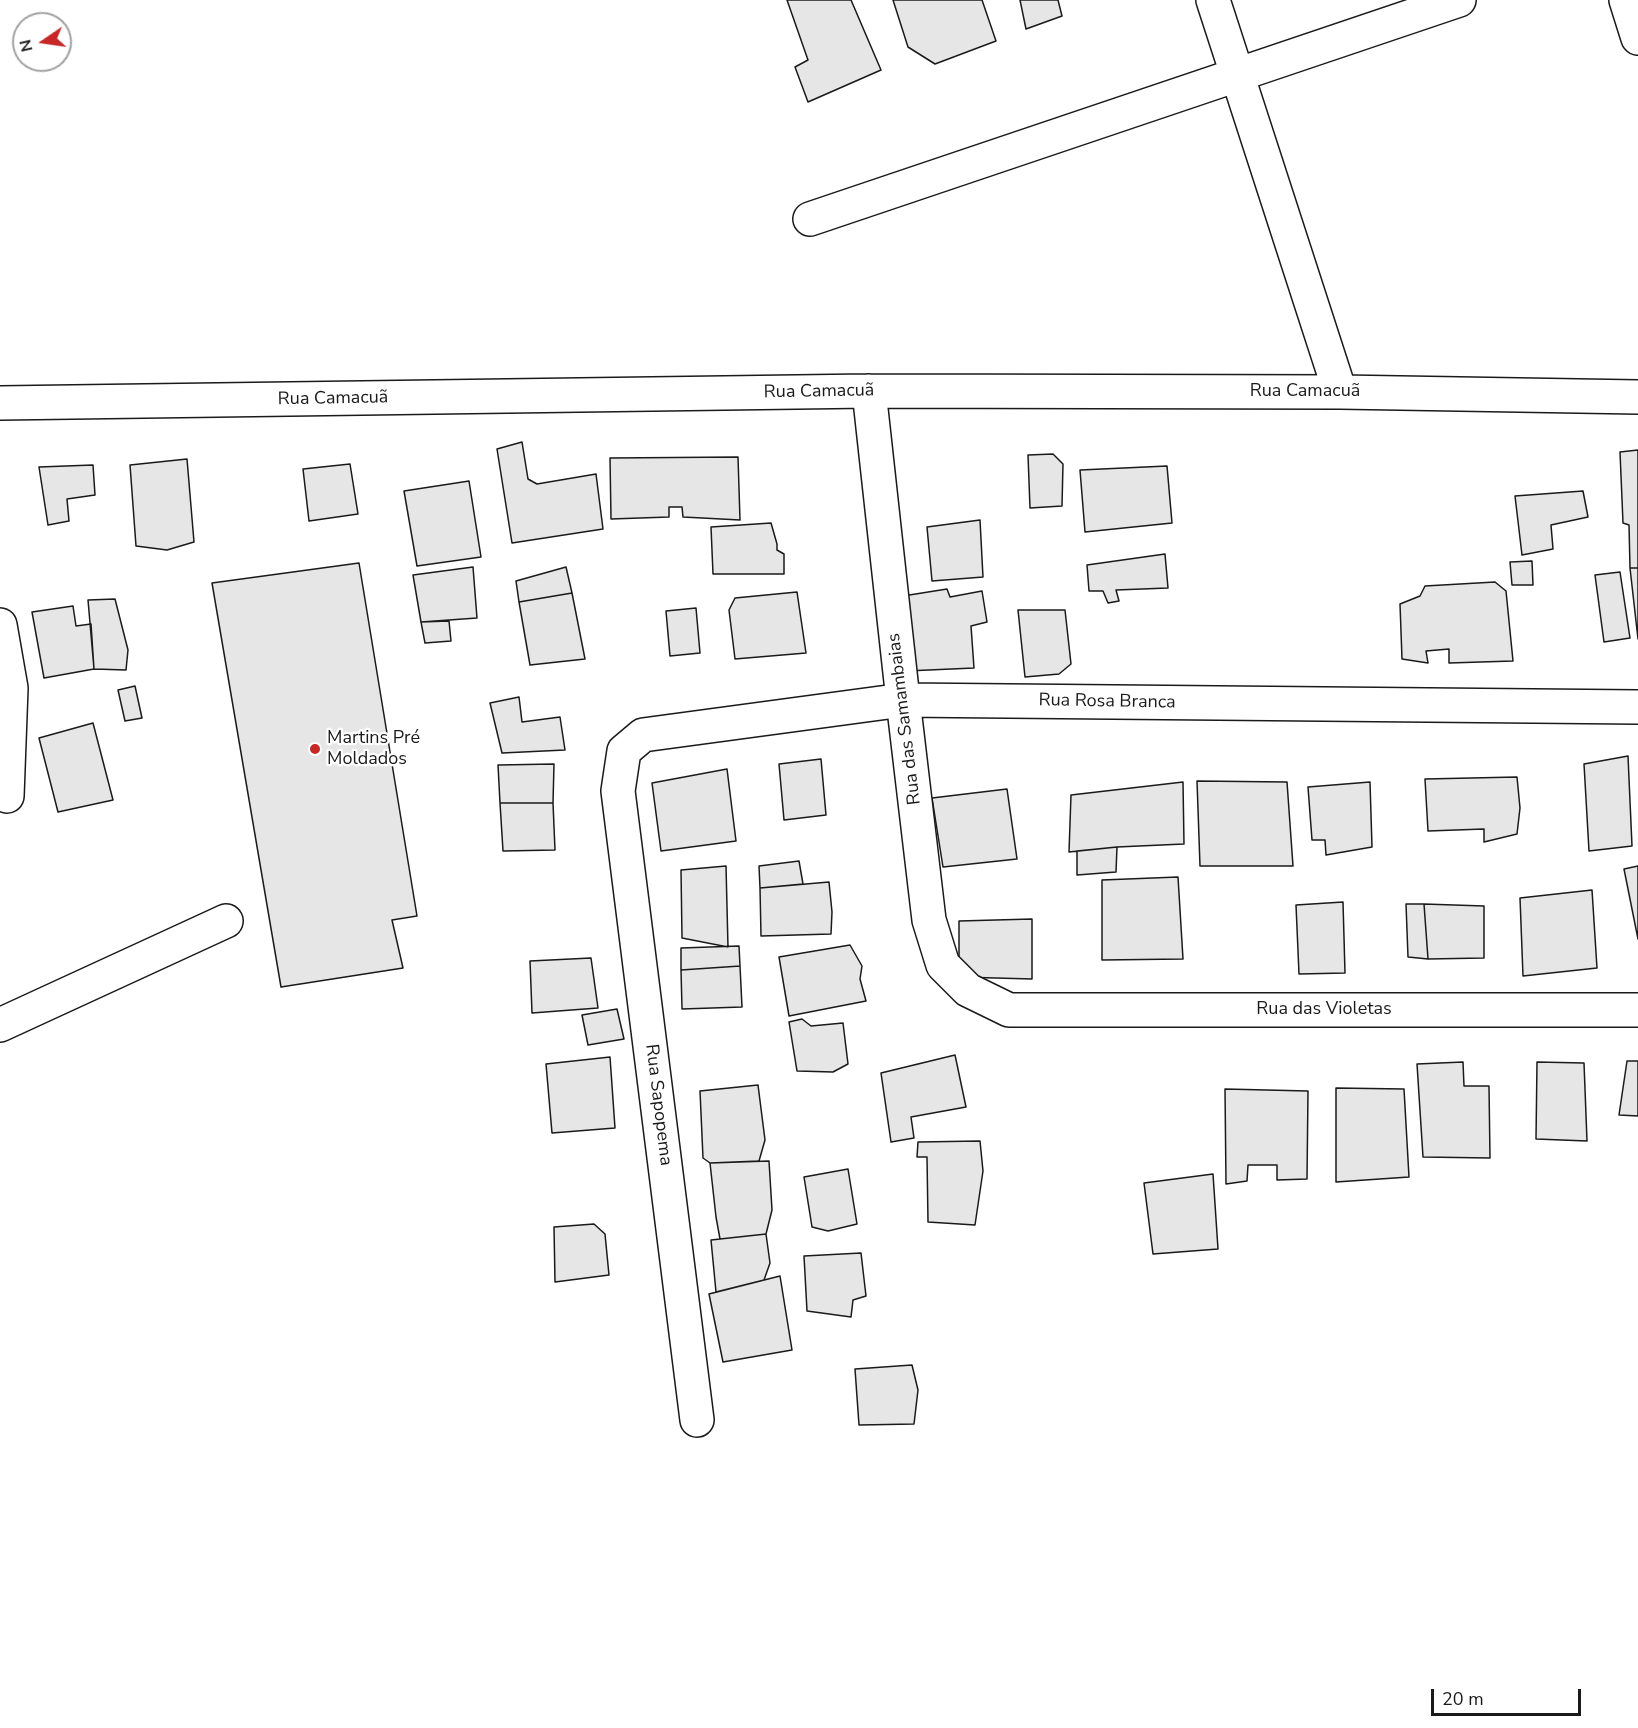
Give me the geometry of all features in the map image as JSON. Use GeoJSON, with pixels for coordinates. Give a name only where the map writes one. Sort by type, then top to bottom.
{"type":"FeatureCollection","features":[{"type":"Feature","properties":{"kind":"street"},"geometry":{"type":"LineString","coordinates":[[1213,0],[1340,392]]}},
{"type":"Feature","properties":{"kind":"street"},"geometry":{"type":"LineString","coordinates":[[810,219],[1458,0]]}},
{"type":"Feature","properties":{"kind":"street"},"geometry":{"type":"LineString","coordinates":[[1626,0],[1638,38]]}},
{"type":"Feature","properties":{"kind":"street","name":"Rua Camacuã"},"geometry":{"type":"LineString","coordinates":[[0,404],[869,391],[1340,392],[1638,397]]}},
{"type":"Feature","properties":{"kind":"street","name":"Rua das Samambaias"},"geometry":{"type":"LineString","coordinates":[[869,391],[929,920],[943,965],[968,990],[1009,1010]]}},
{"type":"Feature","properties":{"kind":"street"},"geometry":{"type":"LineString","coordinates":[[0,625],[11,688],[8,796]]}},
{"type":"Feature","properties":{"kind":"street","name":"Rua Rosa Branca"},"geometry":{"type":"LineString","coordinates":[[618,791],[624,752],[643,735],[903,699],[1638,707]]}},
{"type":"Feature","properties":{"kind":"street","name":"Rua Sapopema"},"geometry":{"type":"LineString","coordinates":[[618,791],[697,1420]]}},
{"type":"Feature","properties":{"kind":"street"},"geometry":{"type":"LineString","coordinates":[[0,1025],[226,921]]}},
{"type":"Feature","properties":{"kind":"street","name":"Rua das Violetas"},"geometry":{"type":"LineString","coordinates":[[1009,1010],[1638,1010]]}},
{"type":"Feature","properties":{"kind":"building"},"geometry":{"type":"Polygon","coordinates":[[[787,0],[851,0],[881,70],[808,102],[795,67],[808,60],[787,0]]]}},
{"type":"Feature","properties":{"kind":"building"},"geometry":{"type":"Polygon","coordinates":[[[893,0],[982,0],[996,41],[935,64],[908,47],[893,0]]]}},
{"type":"Feature","properties":{"kind":"building"},"geometry":{"type":"Polygon","coordinates":[[[1020,0],[1058,0],[1062,16],[1026,29],[1020,0]]]}},
{"type":"Feature","properties":{"kind":"building"},"geometry":{"type":"Polygon","coordinates":[[[522,442],[528,479],[537,484],[596,474],[603,529],[512,543],[497,449],[522,442]]]}},
{"type":"Feature","properties":{"kind":"building"},"geometry":{"type":"Polygon","coordinates":[[[1638,450],[1638,568],[1630,568],[1629,525],[1623,523],[1620,452],[1638,450]]]}},
{"type":"Feature","properties":{"kind":"building"},"geometry":{"type":"Polygon","coordinates":[[[1053,454],[1063,464],[1062,506],[1030,508],[1028,455],[1053,454]]]}},
{"type":"Feature","properties":{"kind":"building"},"geometry":{"type":"Polygon","coordinates":[[[738,457],[740,520],[683,517],[682,507],[669,507],[669,517],[611,519],[610,458],[738,457]]]}},
{"type":"Feature","properties":{"kind":"building"},"geometry":{"type":"Polygon","coordinates":[[[187,459],[194,542],[167,550],[136,546],[130,465],[187,459]]]}},
{"type":"Feature","properties":{"kind":"building"},"geometry":{"type":"Polygon","coordinates":[[[350,464],[358,514],[309,521],[303,469],[350,464]]]}},
{"type":"Feature","properties":{"kind":"building"},"geometry":{"type":"Polygon","coordinates":[[[93,465],[95,495],[67,499],[69,521],[48,525],[39,467],[93,465]]]}},
{"type":"Feature","properties":{"kind":"building"},"geometry":{"type":"Polygon","coordinates":[[[1167,466],[1172,523],[1085,532],[1080,470],[1167,466]]]}},
{"type":"Feature","properties":{"kind":"building"},"geometry":{"type":"Polygon","coordinates":[[[469,481],[481,557],[417,566],[404,491],[469,481]]]}},
{"type":"Feature","properties":{"kind":"building"},"geometry":{"type":"Polygon","coordinates":[[[1583,491],[1588,517],[1551,525],[1553,549],[1522,555],[1515,496],[1583,491]]]}},
{"type":"Feature","properties":{"kind":"building"},"geometry":{"type":"Polygon","coordinates":[[[980,520],[983,577],[932,581],[927,527],[980,520]]]}},
{"type":"Feature","properties":{"kind":"building"},"geometry":{"type":"Polygon","coordinates":[[[771,523],[777,550],[784,554],[784,574],[713,574],[711,527],[771,523]]]}},
{"type":"Feature","properties":{"kind":"building"},"geometry":{"type":"Polygon","coordinates":[[[1165,554],[1168,588],[1116,590],[1119,601],[1108,603],[1103,591],[1089,591],[1087,565],[1165,554]]]}},
{"type":"Feature","properties":{"kind":"building"},"geometry":{"type":"Polygon","coordinates":[[[1532,561],[1533,585],[1512,585],[1510,562],[1532,561]]]}},
{"type":"Feature","properties":{"kind":"building","name":"Martins Pré Moldados"},"geometry":{"type":"Polygon","coordinates":[[[359,563],[417,916],[392,920],[403,968],[281,987],[212,583],[359,563]]]}},
{"type":"Feature","properties":{"kind":"building"},"geometry":{"type":"Polygon","coordinates":[[[473,567],[477,618],[421,622],[413,575],[473,567]]]}},
{"type":"Feature","properties":{"kind":"building"},"geometry":{"type":"Polygon","coordinates":[[[566,567],[572,593],[519,602],[516,581],[566,567]]]}},
{"type":"Feature","properties":{"kind":"building"},"geometry":{"type":"Polygon","coordinates":[[[1630,568],[1638,568],[1638,639],[1630,568]]]}},
{"type":"Feature","properties":{"kind":"building"},"geometry":{"type":"Polygon","coordinates":[[[1620,572],[1630,638],[1604,642],[1595,575],[1620,572]]]}},
{"type":"Feature","properties":{"kind":"building"},"geometry":{"type":"Polygon","coordinates":[[[1495,582],[1506,591],[1513,661],[1449,663],[1449,649],[1426,651],[1428,663],[1402,659],[1400,604],[1420,596],[1425,586],[1495,582]]]}},
{"type":"Feature","properties":{"kind":"building"},"geometry":{"type":"Polygon","coordinates":[[[947,589],[950,597],[982,591],[987,622],[971,626],[974,668],[906,671],[903,596],[947,589]]]}},
{"type":"Feature","properties":{"kind":"building"},"geometry":{"type":"Polygon","coordinates":[[[797,592],[806,653],[735,659],[729,610],[735,598],[797,592]]]}},
{"type":"Feature","properties":{"kind":"building"},"geometry":{"type":"Polygon","coordinates":[[[572,593],[585,659],[530,665],[519,602],[572,593]]]}},
{"type":"Feature","properties":{"kind":"building"},"geometry":{"type":"Polygon","coordinates":[[[115,599],[128,650],[126,670],[94,669],[88,600],[115,599]]]}},
{"type":"Feature","properties":{"kind":"building"},"geometry":{"type":"Polygon","coordinates":[[[73,606],[76,626],[91,624],[94,669],[44,678],[32,612],[73,606]]]}},
{"type":"Feature","properties":{"kind":"building"},"geometry":{"type":"Polygon","coordinates":[[[696,608],[700,653],[670,656],[666,611],[696,608]]]}},
{"type":"Feature","properties":{"kind":"building"},"geometry":{"type":"Polygon","coordinates":[[[1018,610],[1065,610],[1071,664],[1059,674],[1025,677],[1018,610]]]}},
{"type":"Feature","properties":{"kind":"building"},"geometry":{"type":"Polygon","coordinates":[[[449,621],[451,641],[425,643],[421,622],[449,621]]]}},
{"type":"Feature","properties":{"kind":"building"},"geometry":{"type":"Polygon","coordinates":[[[135,686],[142,718],[125,721],[118,690],[135,686]]]}},
{"type":"Feature","properties":{"kind":"building"},"geometry":{"type":"Polygon","coordinates":[[[519,697],[522,722],[560,717],[565,750],[502,753],[490,703],[519,697]]]}},
{"type":"Feature","properties":{"kind":"building"},"geometry":{"type":"Polygon","coordinates":[[[93,723],[113,800],[58,812],[39,738],[93,723]]]}},
{"type":"Feature","properties":{"kind":"building"},"geometry":{"type":"Polygon","coordinates":[[[1628,756],[1632,846],[1589,851],[1584,764],[1628,756]]]}},
{"type":"Feature","properties":{"kind":"building"},"geometry":{"type":"Polygon","coordinates":[[[821,759],[826,815],[784,820],[779,764],[821,759]]]}},
{"type":"Feature","properties":{"kind":"building"},"geometry":{"type":"Polygon","coordinates":[[[554,764],[553,803],[500,803],[498,765],[554,764]]]}},
{"type":"Feature","properties":{"kind":"building"},"geometry":{"type":"Polygon","coordinates":[[[727,769],[736,841],[661,851],[652,783],[727,769]]]}},
{"type":"Feature","properties":{"kind":"building"},"geometry":{"type":"Polygon","coordinates":[[[1517,777],[1520,808],[1517,834],[1484,842],[1484,829],[1428,831],[1425,779],[1517,777]]]}},
{"type":"Feature","properties":{"kind":"building"},"geometry":{"type":"Polygon","coordinates":[[[1197,781],[1287,782],[1293,866],[1200,866],[1197,781]]]}},
{"type":"Feature","properties":{"kind":"building"},"geometry":{"type":"Polygon","coordinates":[[[1183,782],[1184,844],[1069,852],[1071,795],[1183,782]]]}},
{"type":"Feature","properties":{"kind":"building"},"geometry":{"type":"Polygon","coordinates":[[[1370,782],[1372,847],[1326,855],[1325,840],[1312,840],[1308,787],[1370,782]]]}},
{"type":"Feature","properties":{"kind":"building"},"geometry":{"type":"Polygon","coordinates":[[[1007,789],[1017,859],[943,867],[932,798],[1007,789]]]}},
{"type":"Feature","properties":{"kind":"building"},"geometry":{"type":"Polygon","coordinates":[[[500,803],[553,803],[555,850],[503,851],[500,803]]]}},
{"type":"Feature","properties":{"kind":"building"},"geometry":{"type":"Polygon","coordinates":[[[1117,847],[1116,872],[1077,875],[1077,851],[1117,847]]]}},
{"type":"Feature","properties":{"kind":"building"},"geometry":{"type":"Polygon","coordinates":[[[799,861],[803,884],[760,888],[759,866],[799,861]]]}},
{"type":"Feature","properties":{"kind":"building"},"geometry":{"type":"Polygon","coordinates":[[[726,866],[728,947],[682,938],[681,870],[726,866]]]}},
{"type":"Feature","properties":{"kind":"building"},"geometry":{"type":"Polygon","coordinates":[[[1638,866],[1638,939],[1624,869],[1638,866]]]}},
{"type":"Feature","properties":{"kind":"building"},"geometry":{"type":"Polygon","coordinates":[[[1178,877],[1183,959],[1102,960],[1102,880],[1178,877]]]}},
{"type":"Feature","properties":{"kind":"building"},"geometry":{"type":"Polygon","coordinates":[[[829,882],[832,912],[831,934],[761,936],[760,888],[829,882]]]}},
{"type":"Feature","properties":{"kind":"building"},"geometry":{"type":"Polygon","coordinates":[[[1592,890],[1597,968],[1523,976],[1520,898],[1592,890]]]}},
{"type":"Feature","properties":{"kind":"building"},"geometry":{"type":"Polygon","coordinates":[[[1343,902],[1345,973],[1299,974],[1296,905],[1343,902]]]}},
{"type":"Feature","properties":{"kind":"building"},"geometry":{"type":"Polygon","coordinates":[[[1406,904],[1424,904],[1428,959],[1408,957],[1406,904]]]}},
{"type":"Feature","properties":{"kind":"building"},"geometry":{"type":"Polygon","coordinates":[[[1424,904],[1484,906],[1484,958],[1428,959],[1424,904]]]}},
{"type":"Feature","properties":{"kind":"building"},"geometry":{"type":"Polygon","coordinates":[[[1032,919],[1032,979],[959,977],[959,921],[1032,919]]]}},
{"type":"Feature","properties":{"kind":"building"},"geometry":{"type":"Polygon","coordinates":[[[850,945],[862,966],[860,979],[866,1001],[789,1016],[779,957],[850,945]]]}},
{"type":"Feature","properties":{"kind":"building"},"geometry":{"type":"Polygon","coordinates":[[[739,946],[740,966],[681,970],[681,948],[739,946]]]}},
{"type":"Feature","properties":{"kind":"building"},"geometry":{"type":"Polygon","coordinates":[[[591,958],[598,1008],[532,1013],[530,961],[591,958]]]}},
{"type":"Feature","properties":{"kind":"building"},"geometry":{"type":"Polygon","coordinates":[[[740,966],[742,1007],[682,1009],[681,970],[740,966]]]}},
{"type":"Feature","properties":{"kind":"building"},"geometry":{"type":"Polygon","coordinates":[[[617,1009],[624,1039],[588,1045],[582,1015],[617,1009]]]}},
{"type":"Feature","properties":{"kind":"building"},"geometry":{"type":"Polygon","coordinates":[[[802,1019],[811,1026],[843,1023],[848,1064],[833,1072],[797,1071],[789,1022],[802,1019]]]}},
{"type":"Feature","properties":{"kind":"building"},"geometry":{"type":"Polygon","coordinates":[[[955,1055],[966,1107],[911,1117],[914,1138],[891,1142],[881,1073],[955,1055]]]}},
{"type":"Feature","properties":{"kind":"building"},"geometry":{"type":"Polygon","coordinates":[[[610,1057],[615,1128],[552,1133],[546,1064],[610,1057]]]}},
{"type":"Feature","properties":{"kind":"building"},"geometry":{"type":"Polygon","coordinates":[[[1627,1061],[1638,1061],[1638,1116],[1619,1115],[1627,1061]]]}},
{"type":"Feature","properties":{"kind":"building"},"geometry":{"type":"Polygon","coordinates":[[[1463,1062],[1464,1086],[1489,1086],[1490,1158],[1423,1157],[1417,1064],[1463,1062]]]}},
{"type":"Feature","properties":{"kind":"building"},"geometry":{"type":"Polygon","coordinates":[[[1537,1062],[1584,1063],[1587,1141],[1536,1139],[1537,1062]]]}},
{"type":"Feature","properties":{"kind":"building"},"geometry":{"type":"Polygon","coordinates":[[[758,1085],[765,1140],[759,1161],[710,1163],[703,1158],[700,1091],[758,1085]]]}},
{"type":"Feature","properties":{"kind":"building"},"geometry":{"type":"Polygon","coordinates":[[[1336,1088],[1404,1089],[1409,1177],[1336,1182],[1336,1088]]]}},
{"type":"Feature","properties":{"kind":"building"},"geometry":{"type":"Polygon","coordinates":[[[1225,1089],[1308,1091],[1307,1179],[1277,1180],[1277,1165],[1248,1165],[1247,1181],[1226,1184],[1225,1089]]]}},
{"type":"Feature","properties":{"kind":"building"},"geometry":{"type":"Polygon","coordinates":[[[980,1141],[983,1171],[975,1225],[928,1222],[927,1157],[917,1157],[918,1142],[980,1141]]]}},
{"type":"Feature","properties":{"kind":"building"},"geometry":{"type":"Polygon","coordinates":[[[769,1161],[772,1210],[766,1234],[720,1239],[710,1163],[769,1161]]]}},
{"type":"Feature","properties":{"kind":"building"},"geometry":{"type":"Polygon","coordinates":[[[848,1169],[857,1224],[828,1231],[812,1227],[804,1177],[848,1169]]]}},
{"type":"Feature","properties":{"kind":"building"},"geometry":{"type":"Polygon","coordinates":[[[1213,1174],[1218,1249],[1153,1254],[1144,1183],[1213,1174]]]}},
{"type":"Feature","properties":{"kind":"building"},"geometry":{"type":"Polygon","coordinates":[[[594,1224],[605,1234],[609,1275],[555,1282],[554,1227],[594,1224]]]}},
{"type":"Feature","properties":{"kind":"building"},"geometry":{"type":"Polygon","coordinates":[[[766,1234],[770,1263],[764,1280],[716,1292],[711,1240],[766,1234]]]}},
{"type":"Feature","properties":{"kind":"building"},"geometry":{"type":"Polygon","coordinates":[[[861,1253],[866,1296],[853,1300],[851,1317],[807,1311],[804,1256],[861,1253]]]}},
{"type":"Feature","properties":{"kind":"building"},"geometry":{"type":"Polygon","coordinates":[[[780,1276],[792,1350],[723,1362],[709,1294],[780,1276]]]}},
{"type":"Feature","properties":{"kind":"building"},"geometry":{"type":"Polygon","coordinates":[[[912,1365],[918,1390],[914,1424],[859,1425],[855,1369],[912,1365]]]}},
{"type":"Feature","properties":{"kind":"place","name":"Martins Pré Moldados"},"geometry":{"type":"Point","coordinates":[315,749]}}]}
